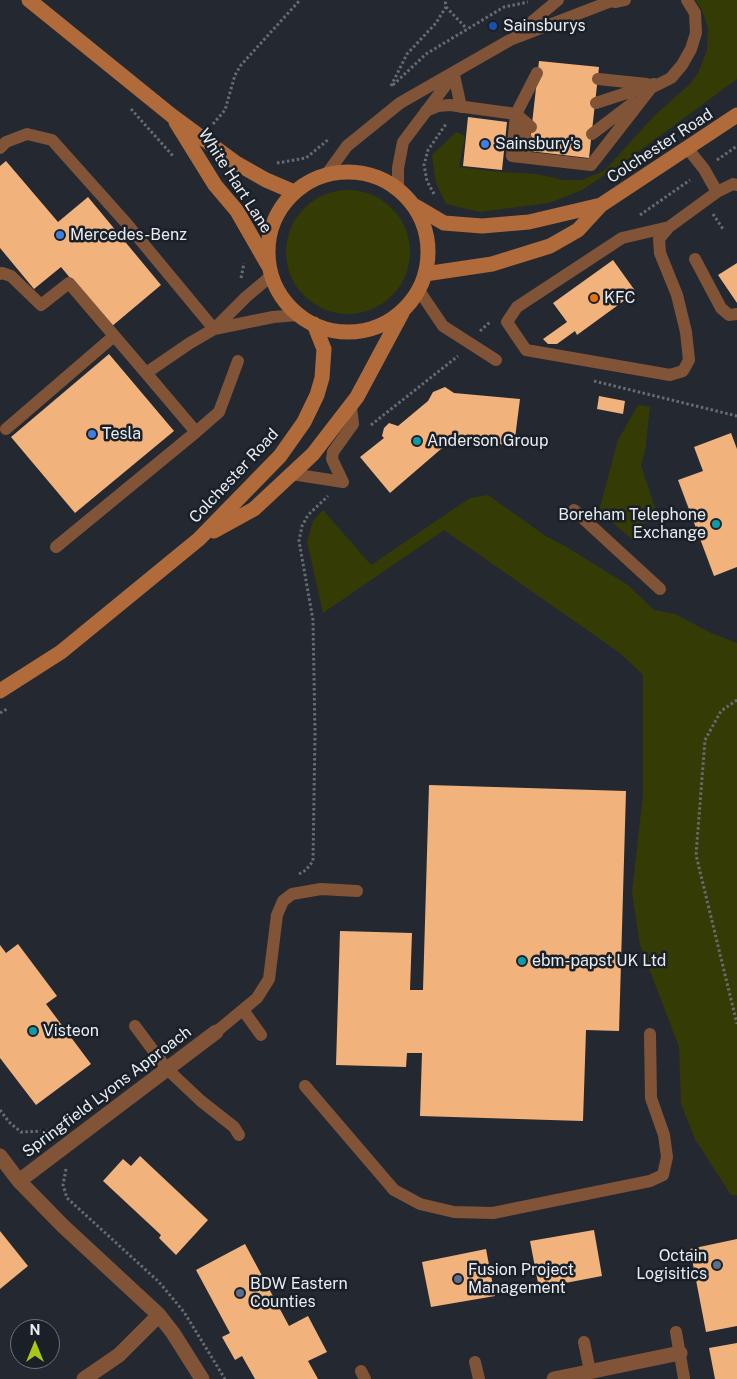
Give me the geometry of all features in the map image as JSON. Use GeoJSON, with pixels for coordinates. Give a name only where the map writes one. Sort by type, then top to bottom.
{"type":"FeatureCollection","features":[{"type":"Feature","properties":{"kind":"main road","name":"White Hart Lane"},"geometry":{"type":"LineString","coordinates":[[29,0],[172,115],[236,163],[266,180],[294,192]]}},
{"type":"Feature","properties":{"kind":"main road","name":"White Hart Lane"},"geometry":{"type":"LineString","coordinates":[[172,115],[215,185],[237,211],[270,271]]}},
{"type":"Feature","properties":{"kind":"main road","name":"Colchester Road"},"geometry":{"type":"LineString","coordinates":[[425,274],[492,264],[550,246],[578,230],[601,206],[737,115]]}},
{"type":"Feature","properties":{"kind":"main road"},"geometry":{"type":"LineString","coordinates":[[350,172],[368,174],[398,189],[412,204],[426,235],[428,252],[425,274],[418,289],[405,307],[384,323],[364,330],[337,331],[314,324],[298,315],[283,299],[270,271],[268,243],[271,226],[279,210],[294,192],[313,179],[326,175],[350,172]]}},
{"type":"Feature","properties":{"kind":"main road","name":"Colchester Road"},"geometry":{"type":"LineString","coordinates":[[412,204],[444,223],[482,226],[529,222],[601,206]]}},
{"type":"Feature","properties":{"kind":"main road","name":"Colchester Road"},"geometry":{"type":"LineString","coordinates":[[199,539],[254,509],[313,454],[351,407],[405,307]]}},
{"type":"Feature","properties":{"kind":"main road","name":"Colchester Road"},"geometry":{"type":"LineString","coordinates":[[0,691],[61,652],[199,539],[280,456],[313,405],[322,378],[324,348],[314,324]]}},
{"type":"Feature","properties":{"kind":"street","name":"Springfield Lyons Approach"},"geometry":{"type":"LineString","coordinates":[[19,1181],[216,1032]]}},
{"type":"Feature","properties":{"kind":"street","name":"Springfield Lyons Approach"},"geometry":{"type":"LineString","coordinates":[[0,1156],[19,1181],[63,1226],[159,1315],[173,1333],[202,1379]]}},
{"type":"Feature","properties":{"kind":"street"},"geometry":{"type":"LineString","coordinates":[[84,1379],[119,1354],[159,1315]]}},
{"type":"Feature","properties":{"kind":"street"},"geometry":{"type":"LineString","coordinates":[[554,1379],[582,1375],[680,1353]]}},
{"type":"Feature","properties":{"kind":"lane"},"geometry":{"type":"LineString","coordinates":[[510,40],[558,0]]}},
{"type":"Feature","properties":{"kind":"lane"},"geometry":{"type":"LineString","coordinates":[[326,175],[347,146],[400,103],[454,75],[483,55],[510,40],[606,1],[625,0]]}},
{"type":"Feature","properties":{"kind":"lane"},"geometry":{"type":"LineString","coordinates":[[596,103],[671,78],[682,65],[691,49],[696,33],[696,13],[687,0]]}},
{"type":"Feature","properties":{"kind":"lane"},"geometry":{"type":"LineString","coordinates":[[537,73],[516,114],[512,156],[591,165],[654,84]]}},
{"type":"Feature","properties":{"kind":"lane"},"geometry":{"type":"LineString","coordinates":[[454,75],[461,106]]}},
{"type":"Feature","properties":{"kind":"lane"},"geometry":{"type":"LineString","coordinates":[[398,189],[403,142],[454,75]]}},
{"type":"Feature","properties":{"kind":"lane"},"geometry":{"type":"LineString","coordinates":[[598,79],[654,84]]}},
{"type":"Feature","properties":{"kind":"lane"},"geometry":{"type":"LineString","coordinates":[[592,134],[654,84]]}},
{"type":"Feature","properties":{"kind":"lane"},"geometry":{"type":"LineString","coordinates":[[590,153],[654,84]]}},
{"type":"Feature","properties":{"kind":"lane"},"geometry":{"type":"LineString","coordinates":[[516,114],[535,97]]}},
{"type":"Feature","properties":{"kind":"lane"},"geometry":{"type":"LineString","coordinates":[[426,111],[438,106],[461,106],[516,114],[531,127]]}},
{"type":"Feature","properties":{"kind":"lane"},"geometry":{"type":"LineString","coordinates":[[516,114],[529,146]]}},
{"type":"Feature","properties":{"kind":"lane"},"geometry":{"type":"LineString","coordinates":[[0,148],[6,142],[27,134],[52,140],[127,224],[214,329]]}},
{"type":"Feature","properties":{"kind":"lane"},"geometry":{"type":"LineString","coordinates":[[688,149],[704,170],[717,192]]}},
{"type":"Feature","properties":{"kind":"lane"},"geometry":{"type":"LineString","coordinates":[[669,227],[622,238],[517,307],[507,322],[526,350],[670,375],[683,371],[689,360],[689,346],[677,295],[660,253],[659,239],[669,227],[717,192],[733,184],[737,185]]}},
{"type":"Feature","properties":{"kind":"lane"},"geometry":{"type":"LineString","coordinates":[[696,259],[721,308],[730,315],[737,314]]}},
{"type":"Feature","properties":{"kind":"lane"},"geometry":{"type":"LineString","coordinates":[[146,373],[214,329],[270,271]]}},
{"type":"Feature","properties":{"kind":"lane"},"geometry":{"type":"LineString","coordinates":[[0,274],[11,276],[41,305],[69,283],[196,432]]}},
{"type":"Feature","properties":{"kind":"lane"},"geometry":{"type":"LineString","coordinates":[[418,289],[443,326],[496,360]]}},
{"type":"Feature","properties":{"kind":"lane"},"geometry":{"type":"LineString","coordinates":[[214,329],[274,317],[298,315]]}},
{"type":"Feature","properties":{"kind":"lane"},"geometry":{"type":"LineString","coordinates":[[6,429],[114,336]]}},
{"type":"Feature","properties":{"kind":"lane"},"geometry":{"type":"LineString","coordinates":[[56,547],[219,412],[238,361]]}},
{"type":"Feature","properties":{"kind":"lane"},"geometry":{"type":"LineString","coordinates":[[292,474],[343,482],[332,459],[336,446],[353,424],[351,407]]}},
{"type":"Feature","properties":{"kind":"lane"},"geometry":{"type":"LineString","coordinates":[[574,510],[660,589]]}},
{"type":"Feature","properties":{"kind":"lane"},"geometry":{"type":"LineString","coordinates":[[216,1032],[257,998],[269,980],[277,915],[283,901],[292,894],[321,889],[357,891]]}},
{"type":"Feature","properties":{"kind":"lane"},"geometry":{"type":"LineString","coordinates":[[243,1010],[261,1035]]}},
{"type":"Feature","properties":{"kind":"lane"},"geometry":{"type":"LineString","coordinates":[[135,1026],[167,1069],[201,1101],[234,1127],[239,1135]]}},
{"type":"Feature","properties":{"kind":"lane"},"geometry":{"type":"LineString","coordinates":[[306,1086],[394,1190],[420,1204],[454,1212],[493,1213],[650,1181],[663,1175],[667,1157],[664,1135],[651,1098],[650,1034]]}},
{"type":"Feature","properties":{"kind":"lane"},"geometry":{"type":"LineString","coordinates":[[676,1332],[684,1378]]}},
{"type":"Feature","properties":{"kind":"lane"},"geometry":{"type":"LineString","coordinates":[[582,1375],[584,1342]]}},
{"type":"Feature","properties":{"kind":"lane"},"geometry":{"type":"LineString","coordinates":[[476,1362],[479,1379]]}},
{"type":"Feature","properties":{"kind":"path"},"geometry":{"type":"LineString","coordinates":[[218,130],[212,125],[225,110],[237,71],[300,0]]}},
{"type":"Feature","properties":{"kind":"path"},"geometry":{"type":"LineString","coordinates":[[445,0],[446,7],[467,29]]}},
{"type":"Feature","properties":{"kind":"path"},"geometry":{"type":"LineString","coordinates":[[446,7],[436,23],[406,54],[389,88],[426,54],[467,29],[504,7],[536,0]]}},
{"type":"Feature","properties":{"kind":"path"},"geometry":{"type":"LineString","coordinates":[[124,102],[174,157]]}},
{"type":"Feature","properties":{"kind":"path"},"geometry":{"type":"LineString","coordinates":[[428,150],[444,125],[461,106]]}},
{"type":"Feature","properties":{"kind":"path"},"geometry":{"type":"LineString","coordinates":[[273,163],[281,164],[306,158],[337,133]]}},
{"type":"Feature","properties":{"kind":"path"},"geometry":{"type":"LineString","coordinates":[[366,429],[471,345]]}},
{"type":"Feature","properties":{"kind":"path"},"geometry":{"type":"LineString","coordinates":[[586,380],[737,416]]}},
{"type":"Feature","properties":{"kind":"path"},"geometry":{"type":"LineString","coordinates":[[292,878],[306,870],[312,861],[315,830],[312,620],[299,541],[302,526],[308,515],[332,492]]}},
{"type":"Feature","properties":{"kind":"path"},"geometry":{"type":"LineString","coordinates":[[737,700],[721,711],[705,740],[696,855],[737,1024]]}},
{"type":"Feature","properties":{"kind":"path"},"geometry":{"type":"LineString","coordinates":[[0,1110],[9,1122],[21,1132],[47,1131],[58,1126]]}},
{"type":"Feature","properties":{"kind":"path"},"geometry":{"type":"LineString","coordinates":[[67,1165],[63,1185],[67,1198],[159,1282],[184,1312],[225,1379]]}},
{"type":"Feature","properties":{"kind":"green space"},"geometry":{"type":"Polygon","coordinates":[[[695,0],[737,0],[737,79],[627,160],[582,190],[549,203],[480,212],[446,204],[436,183],[432,155],[456,132],[465,136],[459,167],[536,174],[564,180],[582,180],[605,170],[654,116],[690,84],[698,73],[707,50],[708,28],[702,10],[695,0]]]}},
{"type":"Feature","properties":{"kind":"green space"},"geometry":{"type":"Polygon","coordinates":[[[348,190],[372,194],[392,208],[406,228],[410,252],[406,276],[392,296],[372,310],[348,314],[324,310],[304,296],[290,276],[286,252],[290,228],[304,208],[324,194],[348,190]]]}},
{"type":"Feature","properties":{"kind":"green space"},"geometry":{"type":"Polygon","coordinates":[[[638,405],[650,407],[645,451],[641,465],[655,508],[633,540],[599,511],[618,440],[638,405]]]}},
{"type":"Feature","properties":{"kind":"green space"},"geometry":{"type":"Polygon","coordinates":[[[488,495],[547,537],[628,585],[654,610],[675,614],[711,633],[737,643],[737,1195],[731,1195],[695,1139],[681,1104],[679,1047],[640,945],[632,892],[643,795],[643,675],[620,653],[444,530],[323,613],[307,541],[313,521],[323,510],[371,565],[470,498],[488,495]]]}},
{"type":"Feature","properties":{"kind":"building","name":"Sainsbury's"},"geometry":{"type":"Polygon","coordinates":[[[539,61],[599,67],[589,158],[529,151],[539,61]]]}},
{"type":"Feature","properties":{"kind":"building","name":"Sainsbury's"},"geometry":{"type":"Polygon","coordinates":[[[468,117],[507,122],[502,170],[463,166],[468,117]]]}},
{"type":"Feature","properties":{"kind":"building","name":"Mercedes-Benz"},"geometry":{"type":"Polygon","coordinates":[[[6,161],[58,222],[88,197],[161,285],[111,327],[61,267],[34,289],[0,248],[0,166],[6,161]]]}},
{"type":"Feature","properties":{"kind":"building","name":"KFC"},"geometry":{"type":"Polygon","coordinates":[[[613,260],[636,292],[577,335],[575,331],[557,344],[548,344],[543,339],[567,322],[553,303],[613,260]]]}},
{"type":"Feature","properties":{"kind":"building"},"geometry":{"type":"Polygon","coordinates":[[[737,263],[737,303],[718,275],[737,263]]]}},
{"type":"Feature","properties":{"kind":"building","name":"Tesla"},"geometry":{"type":"Polygon","coordinates":[[[109,354],[174,431],[75,513],[11,437],[109,354]]]}},
{"type":"Feature","properties":{"kind":"building","name":"Anderson Group"},"geometry":{"type":"Polygon","coordinates":[[[445,387],[454,393],[520,399],[514,446],[462,439],[448,443],[390,493],[360,457],[384,438],[382,436],[384,428],[389,423],[398,426],[428,401],[433,392],[445,387]]]}},
{"type":"Feature","properties":{"kind":"building"},"geometry":{"type":"Polygon","coordinates":[[[599,396],[625,401],[623,414],[597,409],[599,396]]]}},
{"type":"Feature","properties":{"kind":"building","name":"Boreham Telephone Exchange"},"geometry":{"type":"Polygon","coordinates":[[[731,433],[737,449],[737,567],[714,576],[678,480],[703,471],[694,447],[731,433]]]}},
{"type":"Feature","properties":{"kind":"building","name":"ebm-papst UK Ltd"},"geometry":{"type":"Polygon","coordinates":[[[429,785],[626,791],[619,1031],[586,1030],[583,1121],[420,1116],[422,1053],[407,1053],[406,1067],[336,1065],[340,931],[412,933],[410,990],[423,990],[429,785]]]}},
{"type":"Feature","properties":{"kind":"building","name":"Visteon"},"geometry":{"type":"Polygon","coordinates":[[[18,944],[57,996],[46,1004],[91,1064],[36,1105],[0,1058],[0,945],[6,953],[18,944]]]}},
{"type":"Feature","properties":{"kind":"building"},"geometry":{"type":"Polygon","coordinates":[[[140,1156],[208,1220],[176,1255],[159,1238],[161,1235],[103,1181],[123,1159],[131,1166],[140,1156]]]}},
{"type":"Feature","properties":{"kind":"building"},"geometry":{"type":"Polygon","coordinates":[[[594,1230],[602,1276],[539,1288],[530,1241],[594,1230]]]}},
{"type":"Feature","properties":{"kind":"building"},"geometry":{"type":"Polygon","coordinates":[[[0,1231],[28,1266],[0,1289],[0,1231]]]}},
{"type":"Feature","properties":{"kind":"building"},"geometry":{"type":"Polygon","coordinates":[[[737,1239],[737,1326],[706,1332],[690,1249],[737,1239]]]}},
{"type":"Feature","properties":{"kind":"building","name":"BDW Eastern Counties"},"geometry":{"type":"Polygon","coordinates":[[[245,1244],[289,1326],[308,1316],[327,1352],[308,1361],[318,1379],[255,1379],[242,1356],[235,1360],[222,1337],[230,1333],[196,1270],[245,1244]]]}},
{"type":"Feature","properties":{"kind":"building","name":"Fusion Project Management"},"geometry":{"type":"Polygon","coordinates":[[[486,1249],[495,1296],[431,1307],[422,1262],[486,1249]]]}},
{"type":"Feature","properties":{"kind":"building"},"geometry":{"type":"Polygon","coordinates":[[[737,1343],[737,1379],[715,1379],[709,1348],[737,1343]]]}},
{"type":"Feature","properties":{"kind":"place","name":"Sainsburys"},"geometry":{"type":"Point","coordinates":[493,26]}},
{"type":"Feature","properties":{"kind":"place","name":"Sainsbury's"},"geometry":{"type":"Point","coordinates":[485,144]}},
{"type":"Feature","properties":{"kind":"place","name":"Mercedes-Benz"},"geometry":{"type":"Point","coordinates":[60,235]}},
{"type":"Feature","properties":{"kind":"place","name":"KFC"},"geometry":{"type":"Point","coordinates":[594,298]}},
{"type":"Feature","properties":{"kind":"place","name":"Tesla"},"geometry":{"type":"Point","coordinates":[92,434]}},
{"type":"Feature","properties":{"kind":"place","name":"Anderson Group"},"geometry":{"type":"Point","coordinates":[417,441]}},
{"type":"Feature","properties":{"kind":"place","name":"Boreham Telephone Exchange"},"geometry":{"type":"Point","coordinates":[716,524]}},
{"type":"Feature","properties":{"kind":"place","name":"ebm-papst UK Ltd"},"geometry":{"type":"Point","coordinates":[522,961]}},
{"type":"Feature","properties":{"kind":"place","name":"Visteon"},"geometry":{"type":"Point","coordinates":[33,1031]}},
{"type":"Feature","properties":{"kind":"place","name":"Octain Logisitics"},"geometry":{"type":"Point","coordinates":[717,1265]}},
{"type":"Feature","properties":{"kind":"place","name":"Fusion Project Management"},"geometry":{"type":"Point","coordinates":[458,1279]}},
{"type":"Feature","properties":{"kind":"place","name":"BDW Eastern Counties"},"geometry":{"type":"Point","coordinates":[240,1293]}}]}
